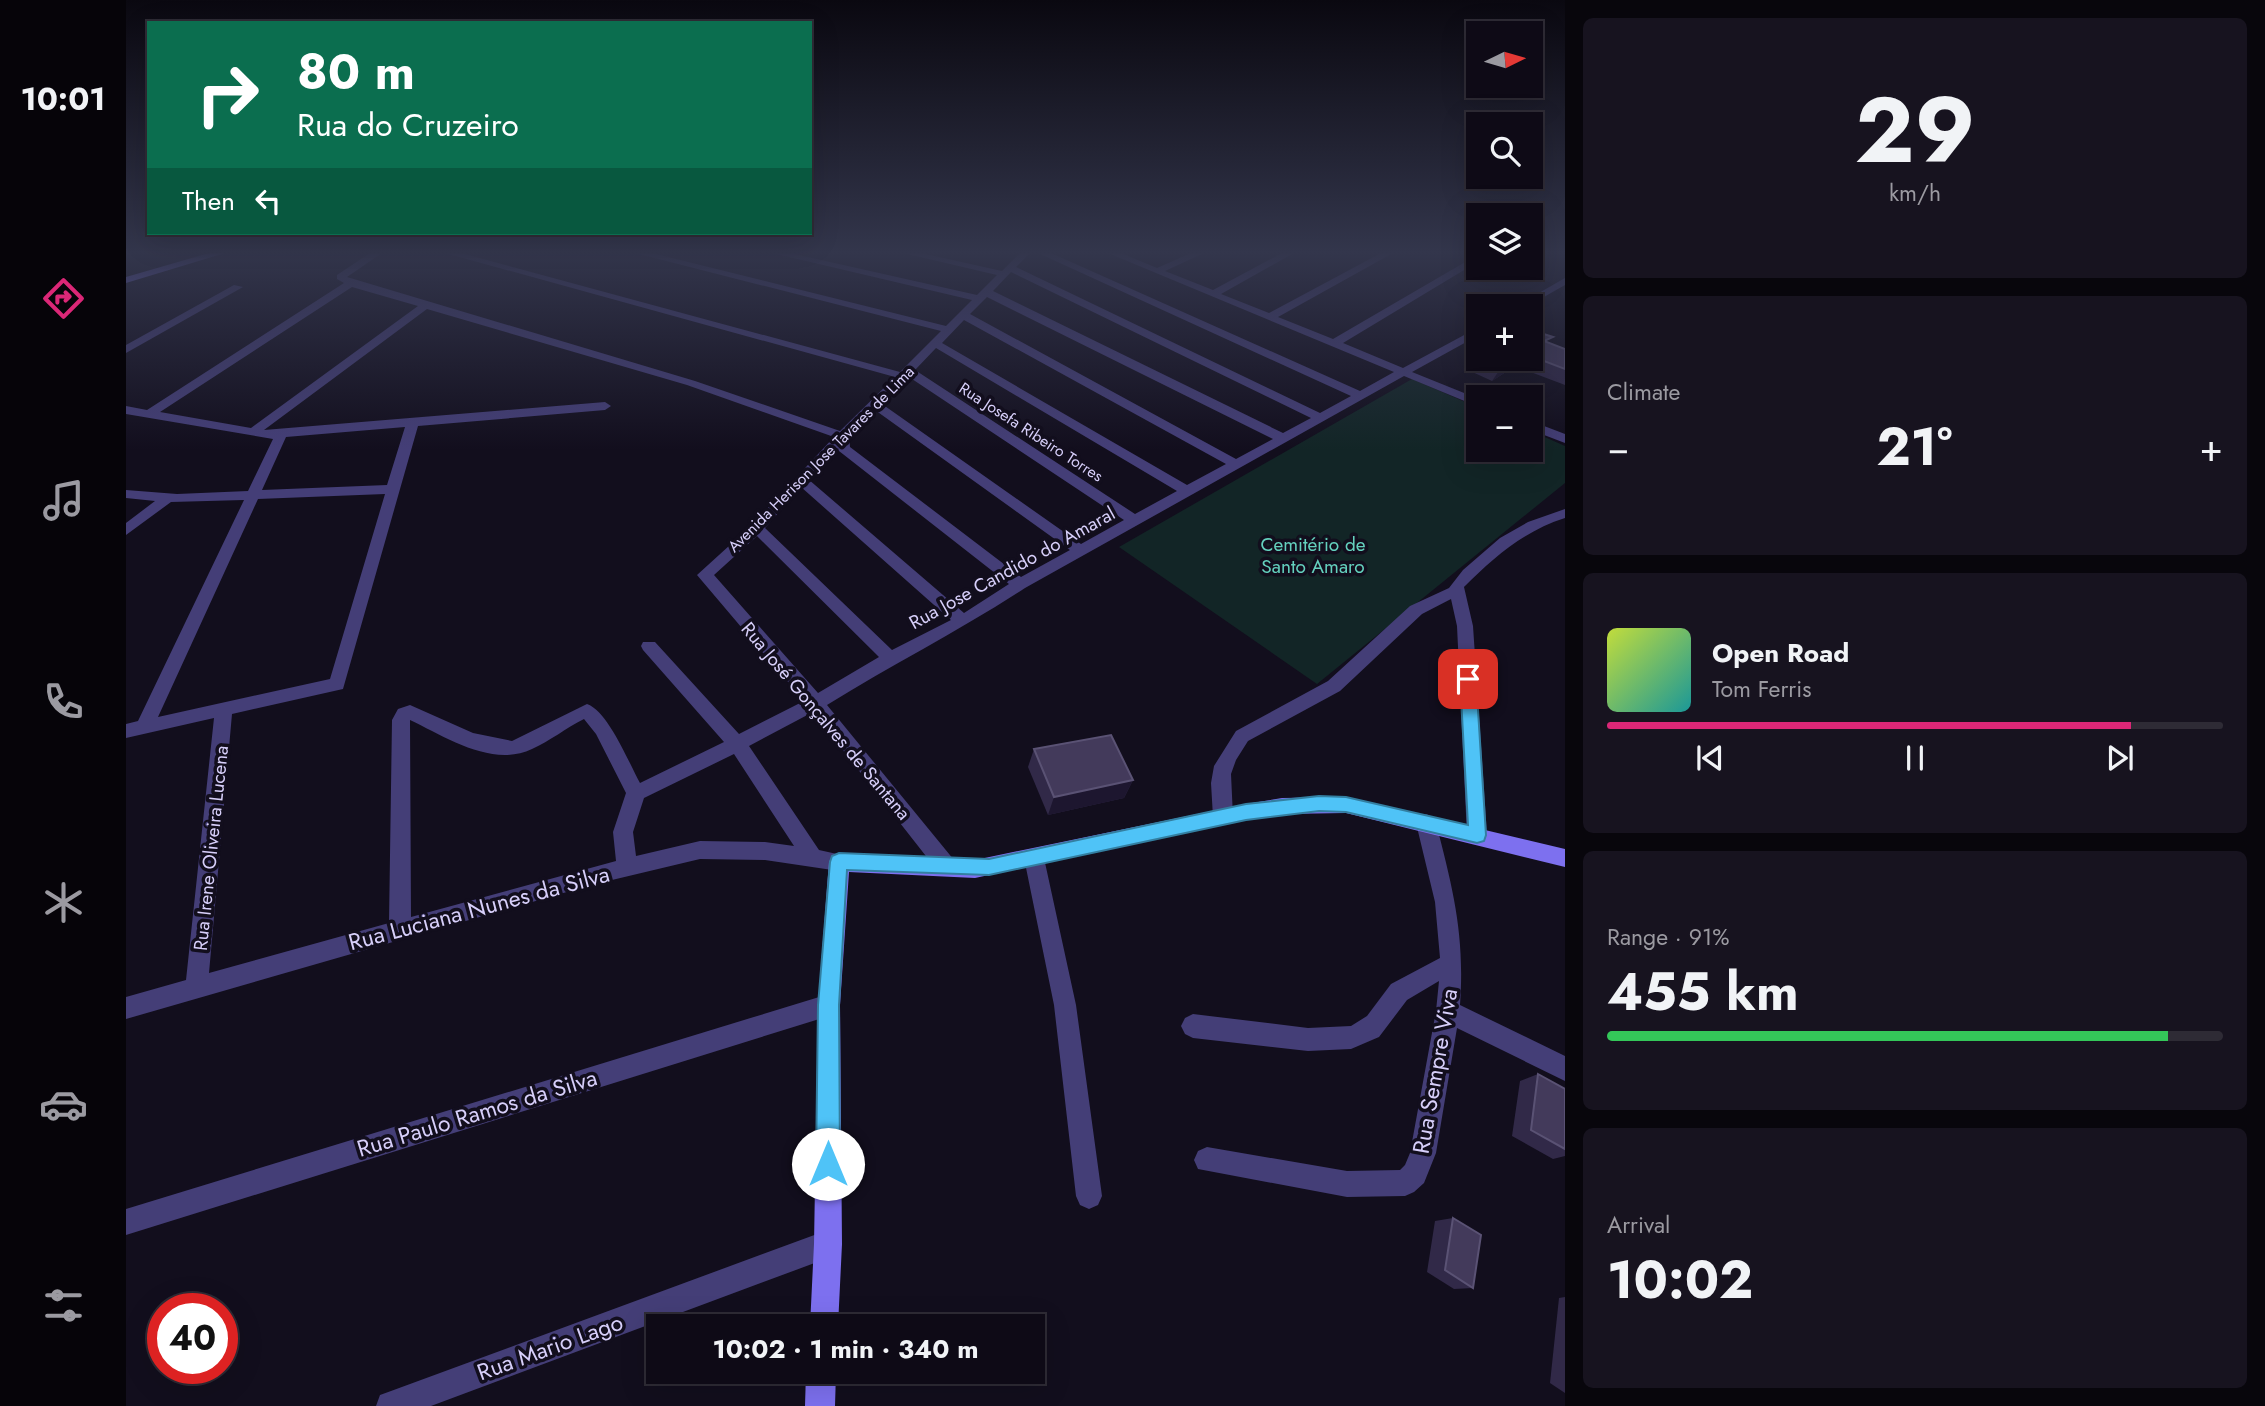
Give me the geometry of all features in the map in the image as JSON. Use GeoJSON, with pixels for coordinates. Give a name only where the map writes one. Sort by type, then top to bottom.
{"type":"FeatureCollection","features":[{"type":"Feature","properties":{"kind":"main road"},"geometry":{"type":"LineString","coordinates":[[825,1314],[828,1244],[828,1005],[839,862],[975,869],[1223,817],[1282,806],[1319,803],[1346,805],[1565,858]]}},
{"type":"Feature","properties":{"kind":"main road"},"geometry":{"type":"LineString","coordinates":[[820,1406],[821,1384]]}},
{"type":"Feature","properties":{"kind":"street"},"geometry":{"type":"LineString","coordinates":[[126,350],[181,319]]}},
{"type":"Feature","properties":{"kind":"street"},"geometry":{"type":"LineString","coordinates":[[149,414],[296,319]]}},
{"type":"Feature","properties":{"kind":"street"},"geometry":{"type":"LineString","coordinates":[[253,432],[407,319]]}},
{"type":"Feature","properties":{"kind":"street"},"geometry":{"type":"LineString","coordinates":[[476,319],[691,383],[842,436],[844,448],[1020,584]]}},
{"type":"Feature","properties":{"kind":"street","name":"Rua Josefa Ribeiro Torres"},"geometry":{"type":"LineString","coordinates":[[697,319],[905,374],[1135,521]]}},
{"type":"Feature","properties":{"kind":"street"},"geometry":{"type":"LineString","coordinates":[[902,319],[948,330]]}},
{"type":"Feature","properties":{"kind":"street","name":"Avenida Herison Jose Tavares de Lima"},"geometry":{"type":"LineString","coordinates":[[705,575],[757,528],[800,479],[959,319]]}},
{"type":"Feature","properties":{"kind":"street"},"geometry":{"type":"LineString","coordinates":[[970,319],[1236,464]]}},
{"type":"Feature","properties":{"kind":"street"},"geometry":{"type":"LineString","coordinates":[[1032,319],[1282,439]]}},
{"type":"Feature","properties":{"kind":"street"},"geometry":{"type":"LineString","coordinates":[[1109,319],[1322,418]]}},
{"type":"Feature","properties":{"kind":"street"},"geometry":{"type":"LineString","coordinates":[[1191,319],[1360,396]]}},
{"type":"Feature","properties":{"kind":"street"},"geometry":{"type":"LineString","coordinates":[[1274,319],[1466,398]]}},
{"type":"Feature","properties":{"kind":"street"},"geometry":{"type":"LineString","coordinates":[[1335,343],[1376,319]]}},
{"type":"Feature","properties":{"kind":"street","name":"Rua Jose Candido do Amaral"},"geometry":{"type":"LineString","coordinates":[[636,793],[816,703],[890,659],[963,621],[1080,550],[1466,337]]}},
{"type":"Feature","properties":{"kind":"street"},"geometry":{"type":"LineString","coordinates":[[935,343],[1187,491]]}},
{"type":"Feature","properties":{"kind":"street"},"geometry":{"type":"LineString","coordinates":[[874,404],[1080,550]]}},
{"type":"Feature","properties":{"kind":"street"},"geometry":{"type":"LineString","coordinates":[[126,410],[253,432],[281,434],[605,406]]}},
{"type":"Feature","properties":{"kind":"street"},"geometry":{"type":"LineString","coordinates":[[135,730],[337,684],[413,423]]}},
{"type":"Feature","properties":{"kind":"street"},"geometry":{"type":"LineString","coordinates":[[1543,429],[1563,436]]}},
{"type":"Feature","properties":{"kind":"street"},"geometry":{"type":"LineString","coordinates":[[135,730],[281,434]]}},
{"type":"Feature","properties":{"kind":"street"},"geometry":{"type":"LineString","coordinates":[[800,479],[963,621]]}},
{"type":"Feature","properties":{"kind":"street"},"geometry":{"type":"LineString","coordinates":[[126,494],[167,498],[393,489]]}},
{"type":"Feature","properties":{"kind":"street"},"geometry":{"type":"LineString","coordinates":[[126,530],[167,498]]}},
{"type":"Feature","properties":{"kind":"street"},"geometry":{"type":"LineString","coordinates":[[1477,835],[1465,626],[1456,586],[1482,558],[1513,534],[1541,520],[1565,513]]}},
{"type":"Feature","properties":{"kind":"street"},"geometry":{"type":"LineString","coordinates":[[757,528],[890,659]]}},
{"type":"Feature","properties":{"kind":"street","name":"Rua José Gonçalves de Santana"},"geometry":{"type":"LineString","coordinates":[[705,575],[816,703],[947,867]]}},
{"type":"Feature","properties":{"kind":"street"},"geometry":{"type":"LineString","coordinates":[[1223,817],[1219,774],[1232,748],[1242,736],[1334,686],[1416,610],[1457,590]]}},
{"type":"Feature","properties":{"kind":"street"},"geometry":{"type":"LineString","coordinates":[[649,646],[737,744],[813,858]]}},
{"type":"Feature","properties":{"kind":"street","name":"Rua Irene Oliveira Lucena"},"geometry":{"type":"LineString","coordinates":[[197,986],[224,710]]}},
{"type":"Feature","properties":{"kind":"street"},"geometry":{"type":"LineString","coordinates":[[400,929],[401,720],[404,714],[410,712],[483,744],[502,749],[520,747],[587,711],[602,729],[636,793],[623,832],[627,867]]}},
{"type":"Feature","properties":{"kind":"street","name":"Rua Sempre Viva"},"geometry":{"type":"LineString","coordinates":[[1207,1160],[1348,1184],[1405,1183],[1415,1174],[1423,1153],[1448,1010],[1452,964],[1446,902],[1426,823]]}},
{"type":"Feature","properties":{"kind":"street","name":"Rua Luciana Nunes da Silva"},"geometry":{"type":"LineString","coordinates":[[126,1008],[400,929],[700,849],[765,851],[839,862]]}},
{"type":"Feature","properties":{"kind":"street"},"geometry":{"type":"LineString","coordinates":[[1034,858],[1065,1005],[1089,1196]]}},
{"type":"Feature","properties":{"kind":"street","name":"Rua Sempre Viva"},"geometry":{"type":"LineString","coordinates":[[1193,1026],[1325,1041],[1353,1039],[1367,1032],[1398,993],[1452,964]]}},
{"type":"Feature","properties":{"kind":"street","name":"Rua Paulo Ramos da Silva"},"geometry":{"type":"LineString","coordinates":[[126,1222],[828,1005]]}},
{"type":"Feature","properties":{"kind":"street"},"geometry":{"type":"LineString","coordinates":[[1448,1010],[1565,1069]]}},
{"type":"Feature","properties":{"kind":"street","name":"Rua Mario Lago"},"geometry":{"type":"LineString","coordinates":[[391,1406],[828,1244]]}},
{"type":"Feature","properties":{"kind":"green space","name":"Cemitério de Santo Amaro"},"geometry":{"type":"Polygon","coordinates":[[[1412,379],[1466,402],[1466,462],[1543,462],[1543,436],[1565,446],[1565,483],[1317,684],[1119,547],[1412,379]]]}},
{"type":"Feature","properties":{"kind":"building"},"geometry":{"type":"Polygon","coordinates":[[[1543,334],[1553,337],[1544,341],[1565,349],[1565,369],[1543,361],[1543,334]]]}},
{"type":"Feature","properties":{"kind":"building"},"geometry":{"type":"Polygon","coordinates":[[[1111,735],[1133,780],[1054,797],[1034,749],[1111,735]]]}},
{"type":"Feature","properties":{"kind":"building"},"geometry":{"type":"Polygon","coordinates":[[[1538,1074],[1565,1089],[1565,1149],[1531,1130],[1538,1074]]]}},
{"type":"Feature","properties":{"kind":"building"},"geometry":{"type":"Polygon","coordinates":[[[1453,1218],[1481,1235],[1473,1288],[1445,1270],[1453,1218]]]}},
{"type":"Feature","properties":{"kind":"route"},"geometry":{"type":"LineString","coordinates":[[828,1164],[828,1005],[839,862],[975,869],[1246,812],[1319,803],[1346,805],[1477,835],[1468,679]]}}]}
